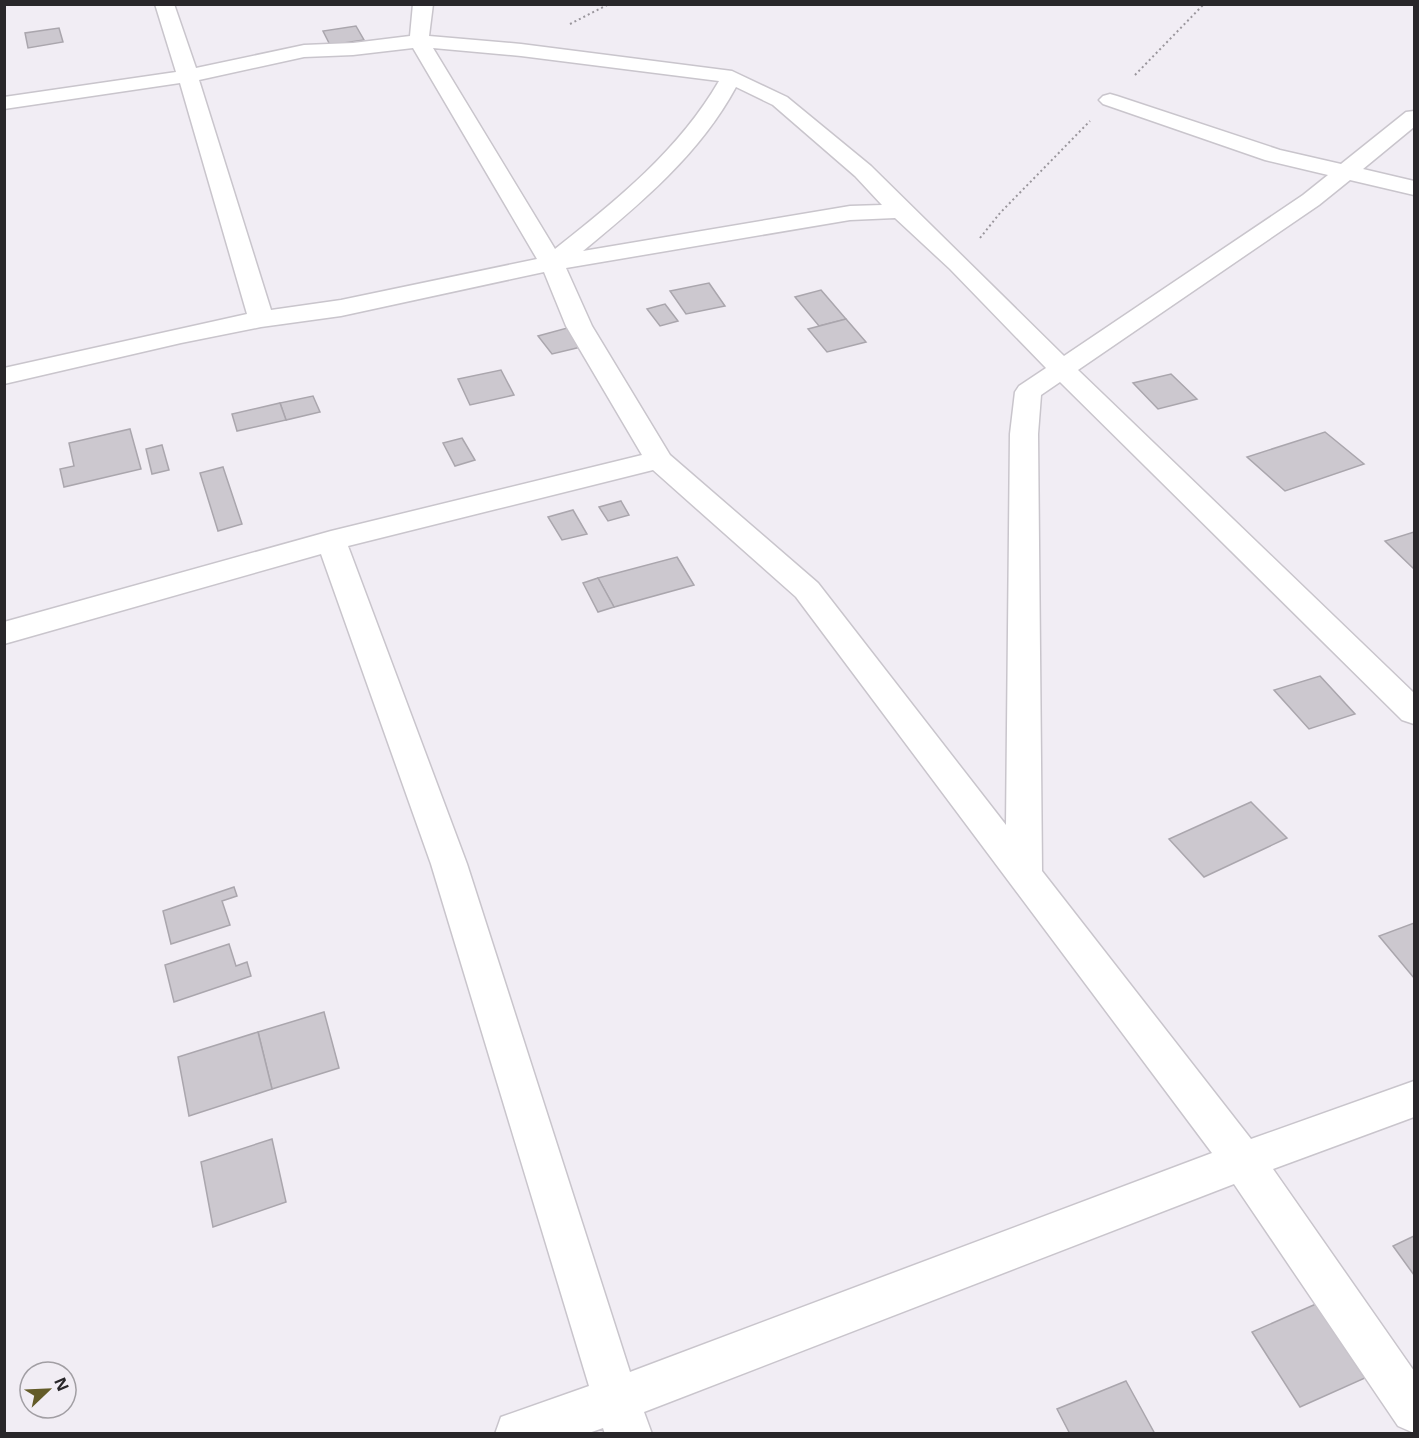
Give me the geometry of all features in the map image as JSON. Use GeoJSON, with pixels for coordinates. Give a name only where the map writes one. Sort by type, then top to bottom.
{"type":"FeatureCollection","features":[{"type":"Feature","properties":{"kind":"street"},"geometry":{"type":"LineString","coordinates":[[164,4],[261,319]]}},
{"type":"Feature","properties":{"kind":"street"},"geometry":{"type":"LineString","coordinates":[[423,4],[419,41],[552,263],[579,326],[660,460],[807,590],[1243,1161],[1414,1410]]}},
{"type":"Feature","properties":{"kind":"street"},"geometry":{"type":"LineString","coordinates":[[4,103],[188,76],[304,51],[353,49],[419,41],[521,50],[732,77],[780,101],[863,171],[901,211],[958,264],[1061,368],[1414,712]]}},
{"type":"Feature","properties":{"kind":"street"},"geometry":{"type":"LineString","coordinates":[[552,263],[599,226],[655,175],[706,120],[732,77]]}},
{"type":"Feature","properties":{"kind":"street"},"geometry":{"type":"LineString","coordinates":[[1110,100],[1273,155],[1414,188]]}},
{"type":"Feature","properties":{"kind":"street"},"geometry":{"type":"LineString","coordinates":[[1024,874],[1024,434],[1028,392],[1311,200],[1414,117]]}},
{"type":"Feature","properties":{"kind":"street"},"geometry":{"type":"LineString","coordinates":[[4,376],[181,335],[261,319],[341,308],[552,263],[850,213],[901,211]]}},
{"type":"Feature","properties":{"kind":"street"},"geometry":{"type":"LineString","coordinates":[[4,633],[331,541],[660,460]]}},
{"type":"Feature","properties":{"kind":"street"},"geometry":{"type":"LineString","coordinates":[[331,541],[449,864],[622,1417]]}},
{"type":"Feature","properties":{"kind":"street"},"geometry":{"type":"LineString","coordinates":[[518,1434],[622,1417],[1243,1161],[1414,1100]]}},
{"type":"Feature","properties":{"kind":"path"},"geometry":{"type":"LineString","coordinates":[[958,264],[999,213],[1204,4]]}},
{"type":"Feature","properties":{"kind":"building"},"geometry":{"type":"Polygon","coordinates":[[[356,26],[364,40],[330,45],[323,31],[356,26]]]}},
{"type":"Feature","properties":{"kind":"building"},"geometry":{"type":"Polygon","coordinates":[[[59,28],[63,42],[28,48],[25,33],[59,28]]]}},
{"type":"Feature","properties":{"kind":"building"},"geometry":{"type":"Polygon","coordinates":[[[709,283],[725,306],[686,314],[670,291],[709,283]]]}},
{"type":"Feature","properties":{"kind":"building"},"geometry":{"type":"Polygon","coordinates":[[[821,290],[846,319],[819,326],[795,297],[821,290]]]}},
{"type":"Feature","properties":{"kind":"building"},"geometry":{"type":"Polygon","coordinates":[[[665,304],[678,321],[660,326],[647,309],[665,304]]]}},
{"type":"Feature","properties":{"kind":"building"},"geometry":{"type":"Polygon","coordinates":[[[846,319],[866,342],[827,352],[808,329],[846,319]]]}},
{"type":"Feature","properties":{"kind":"building"},"geometry":{"type":"Polygon","coordinates":[[[567,328],[581,347],[552,354],[538,336],[567,328]]]}},
{"type":"Feature","properties":{"kind":"building"},"geometry":{"type":"Polygon","coordinates":[[[501,370],[514,395],[470,405],[458,379],[501,370]]]}},
{"type":"Feature","properties":{"kind":"building"},"geometry":{"type":"Polygon","coordinates":[[[1171,374],[1197,399],[1158,409],[1133,383],[1171,374]]]}},
{"type":"Feature","properties":{"kind":"building"},"geometry":{"type":"Polygon","coordinates":[[[313,396],[320,412],[286,420],[280,403],[313,396]]]}},
{"type":"Feature","properties":{"kind":"building"},"geometry":{"type":"Polygon","coordinates":[[[280,403],[286,420],[237,431],[232,414],[280,403]]]}},
{"type":"Feature","properties":{"kind":"building"},"geometry":{"type":"Polygon","coordinates":[[[130,429],[141,469],[64,487],[60,469],[74,466],[69,443],[130,429]]]}},
{"type":"Feature","properties":{"kind":"building"},"geometry":{"type":"Polygon","coordinates":[[[1325,432],[1364,464],[1285,491],[1247,457],[1325,432]]]}},
{"type":"Feature","properties":{"kind":"building"},"geometry":{"type":"Polygon","coordinates":[[[462,438],[475,460],[455,466],[443,443],[462,438]]]}},
{"type":"Feature","properties":{"kind":"building"},"geometry":{"type":"Polygon","coordinates":[[[162,445],[169,470],[152,474],[146,449],[162,445]]]}},
{"type":"Feature","properties":{"kind":"building"},"geometry":{"type":"Polygon","coordinates":[[[223,467],[242,524],[218,531],[200,473],[223,467]]]}},
{"type":"Feature","properties":{"kind":"building"},"geometry":{"type":"Polygon","coordinates":[[[621,501],[629,515],[608,521],[599,507],[621,501]]]}},
{"type":"Feature","properties":{"kind":"building"},"geometry":{"type":"Polygon","coordinates":[[[573,510],[587,534],[562,540],[548,517],[573,510]]]}},
{"type":"Feature","properties":{"kind":"building"},"geometry":{"type":"Polygon","coordinates":[[[1414,532],[1414,569],[1385,541],[1414,532]]]}},
{"type":"Feature","properties":{"kind":"building"},"geometry":{"type":"Polygon","coordinates":[[[677,557],[694,585],[614,607],[598,578],[677,557]]]}},
{"type":"Feature","properties":{"kind":"building"},"geometry":{"type":"Polygon","coordinates":[[[598,578],[614,607],[598,612],[583,583],[598,578]]]}},
{"type":"Feature","properties":{"kind":"building"},"geometry":{"type":"Polygon","coordinates":[[[1320,676],[1355,714],[1309,729],[1274,690],[1320,676]]]}},
{"type":"Feature","properties":{"kind":"building"},"geometry":{"type":"Polygon","coordinates":[[[1251,802],[1287,838],[1204,877],[1169,839],[1251,802]]]}},
{"type":"Feature","properties":{"kind":"building"},"geometry":{"type":"Polygon","coordinates":[[[234,887],[237,896],[222,901],[230,925],[171,944],[163,911],[234,887]]]}},
{"type":"Feature","properties":{"kind":"building"},"geometry":{"type":"Polygon","coordinates":[[[1414,923],[1414,978],[1379,936],[1414,923]]]}},
{"type":"Feature","properties":{"kind":"building"},"geometry":{"type":"Polygon","coordinates":[[[229,944],[236,966],[247,962],[251,976],[174,1002],[165,965],[229,944]]]}},
{"type":"Feature","properties":{"kind":"building"},"geometry":{"type":"Polygon","coordinates":[[[324,1012],[339,1068],[272,1089],[258,1032],[324,1012]]]}},
{"type":"Feature","properties":{"kind":"building"},"geometry":{"type":"Polygon","coordinates":[[[258,1032],[272,1089],[189,1116],[178,1057],[258,1032]]]}},
{"type":"Feature","properties":{"kind":"building"},"geometry":{"type":"Polygon","coordinates":[[[272,1139],[286,1202],[213,1227],[201,1162],[272,1139]]]}},
{"type":"Feature","properties":{"kind":"building"},"geometry":{"type":"Polygon","coordinates":[[[1414,1236],[1414,1275],[1393,1246],[1414,1236]]]}},
{"type":"Feature","properties":{"kind":"building"},"geometry":{"type":"Polygon","coordinates":[[[1316,1304],[1365,1378],[1300,1407],[1252,1332],[1316,1304]]]}},
{"type":"Feature","properties":{"kind":"building"},"geometry":{"type":"Polygon","coordinates":[[[1126,1381],[1155,1434],[1070,1434],[1057,1409],[1126,1381]]]}}]}
